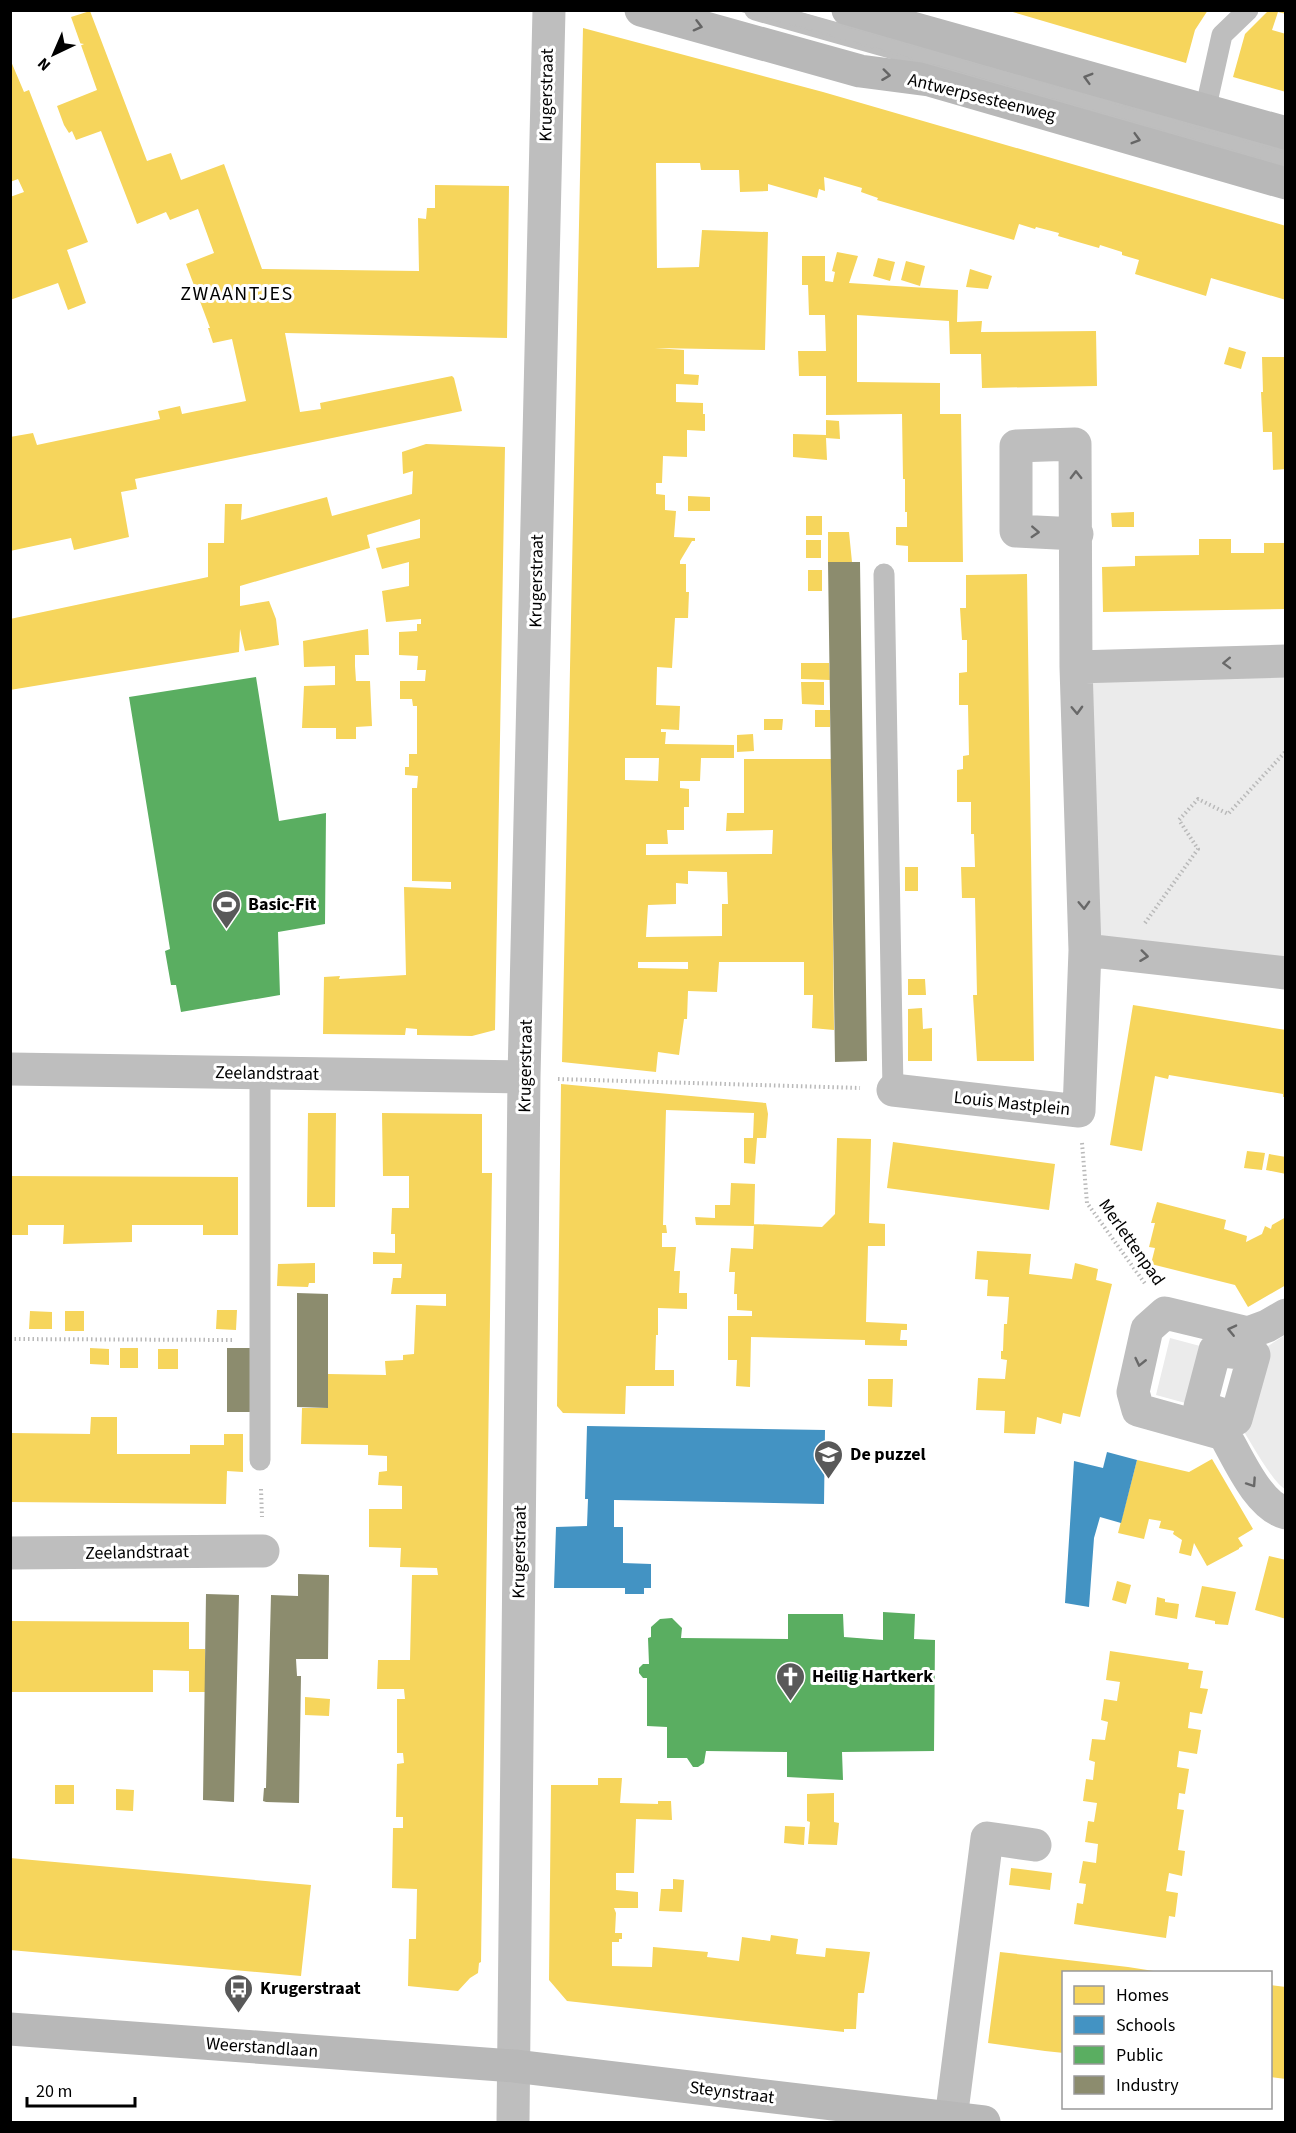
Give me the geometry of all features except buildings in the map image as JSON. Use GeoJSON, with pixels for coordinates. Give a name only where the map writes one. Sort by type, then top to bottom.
{"type":"FeatureCollection","features":[{"type":"Feature","properties":{"kind":"street","name":"Krugerstraat"},"geometry":{"type":"LineString","coordinates":[[513,2122],[525,1077],[549,10]]}},
{"type":"Feature","properties":{"kind":"street","name":"Antwerpsesteenweg"},"geometry":{"type":"LineString","coordinates":[[641,10],[860,71],[929,80],[1286,183]]}},
{"type":"Feature","properties":{"kind":"street"},"geometry":{"type":"LineString","coordinates":[[848,10],[1286,133]]}},
{"type":"Feature","properties":{"kind":"street","name":"Louis Mastplein"},"geometry":{"type":"LineString","coordinates":[[893,1090],[1079,1111],[1085,950],[1076,667],[1077,534]]}},
{"type":"Feature","properties":{"kind":"street"},"geometry":{"type":"LineString","coordinates":[[1076,667],[1286,661]]}},
{"type":"Feature","properties":{"kind":"street"},"geometry":{"type":"LineString","coordinates":[[1085,950],[1286,972]]}},
{"type":"Feature","properties":{"kind":"street","name":"Zeelandstraat"},"geometry":{"type":"LineString","coordinates":[[10,1069],[525,1077]]}},
{"type":"Feature","properties":{"kind":"street"},"geometry":{"type":"LineString","coordinates":[[1286,1315],[1267,1326],[1248,1333],[1165,1313],[1147,1329],[1133,1392],[1138,1410],[1224,1434],[1253,1486],[1275,1511],[1286,1513]]}},
{"type":"Feature","properties":{"kind":"street","name":"Zeelandstraat"},"geometry":{"type":"LineString","coordinates":[[10,1553],[263,1551]]}},
{"type":"Feature","properties":{"kind":"street"},"geometry":{"type":"LineString","coordinates":[[951,2119],[987,1838],[1035,1845]]}},
{"type":"Feature","properties":{"kind":"street","name":"Weerstandlaan"},"geometry":{"type":"LineString","coordinates":[[10,2029],[514,2066]]}},
{"type":"Feature","properties":{"kind":"street","name":"Steynstraat"},"geometry":{"type":"LineString","coordinates":[[514,2066],[984,2122]]}},
{"type":"Feature","properties":{"kind":"lane"},"geometry":{"type":"LineString","coordinates":[[755,10],[1286,159]]}},
{"type":"Feature","properties":{"kind":"lane"},"geometry":{"type":"LineString","coordinates":[[1205,111],[1221,35],[1248,10]]}},
{"type":"Feature","properties":{"kind":"lane"},"geometry":{"type":"LineString","coordinates":[[884,574],[893,1090]]}},
{"type":"Feature","properties":{"kind":"lane"},"geometry":{"type":"LineString","coordinates":[[260,1073],[260,1460]]}},
{"type":"Feature","properties":{"kind":"path"},"geometry":{"type":"LineString","coordinates":[[1123,954],[1198,849],[1179,820],[1198,799],[1228,814],[1286,751]]}},
{"type":"Feature","properties":{"kind":"path"},"geometry":{"type":"LineString","coordinates":[[525,1077],[893,1090]]}},
{"type":"Feature","properties":{"kind":"path","name":"Merlettenpad"},"geometry":{"type":"LineString","coordinates":[[1079,1111],[1087,1203],[1165,1313]]}},
{"type":"Feature","properties":{"kind":"path"},"geometry":{"type":"LineString","coordinates":[[10,1340],[260,1340]]}},
{"type":"Feature","properties":{"kind":"path"},"geometry":{"type":"LineString","coordinates":[[260,1460],[263,1551]]}},
{"type":"Feature","properties":{"kind":"shaded area"},"geometry":{"type":"Polygon","coordinates":[[[1285,661],[1285,973],[1085,950],[1076,667],[1285,661]]]}},
{"type":"Feature","properties":{"kind":"shaded area"},"geometry":{"type":"Polygon","coordinates":[[[1285,1335],[1285,1489],[1266,1468],[1236,1419],[1254,1355],[1285,1335]]]}},
{"type":"Feature","properties":{"kind":"shaded area"},"geometry":{"type":"Polygon","coordinates":[[[1170,1338],[1215,1350],[1200,1407],[1156,1395],[1170,1338]]]}},
{"type":"Feature","properties":{"kind":"tram line"},"geometry":{"type":"LineString","coordinates":[[737,10],[1286,166]]}},
{"type":"Feature","properties":{"kind":"tram line"},"geometry":{"type":"LineString","coordinates":[[790,10],[1286,153]]}},
{"type":"Feature","properties":{"kind":"place","name":"Basic-Fit"},"geometry":{"type":"Point","coordinates":[227,930]}},
{"type":"Feature","properties":{"kind":"place","name":"De puzzel"},"geometry":{"type":"Point","coordinates":[829,1480]}},
{"type":"Feature","properties":{"kind":"place","name":"Heilig Hartkerk"},"geometry":{"type":"Point","coordinates":[791,1702]}},
{"type":"Feature","properties":{"kind":"place","name":"Krugerstraat"},"geometry":{"type":"Point","coordinates":[239,2014]}},
{"type":"Feature","properties":{"kind":"district","name":"ZWAANTJES"},"geometry":{"type":"Point","coordinates":[237,293]}}]}
